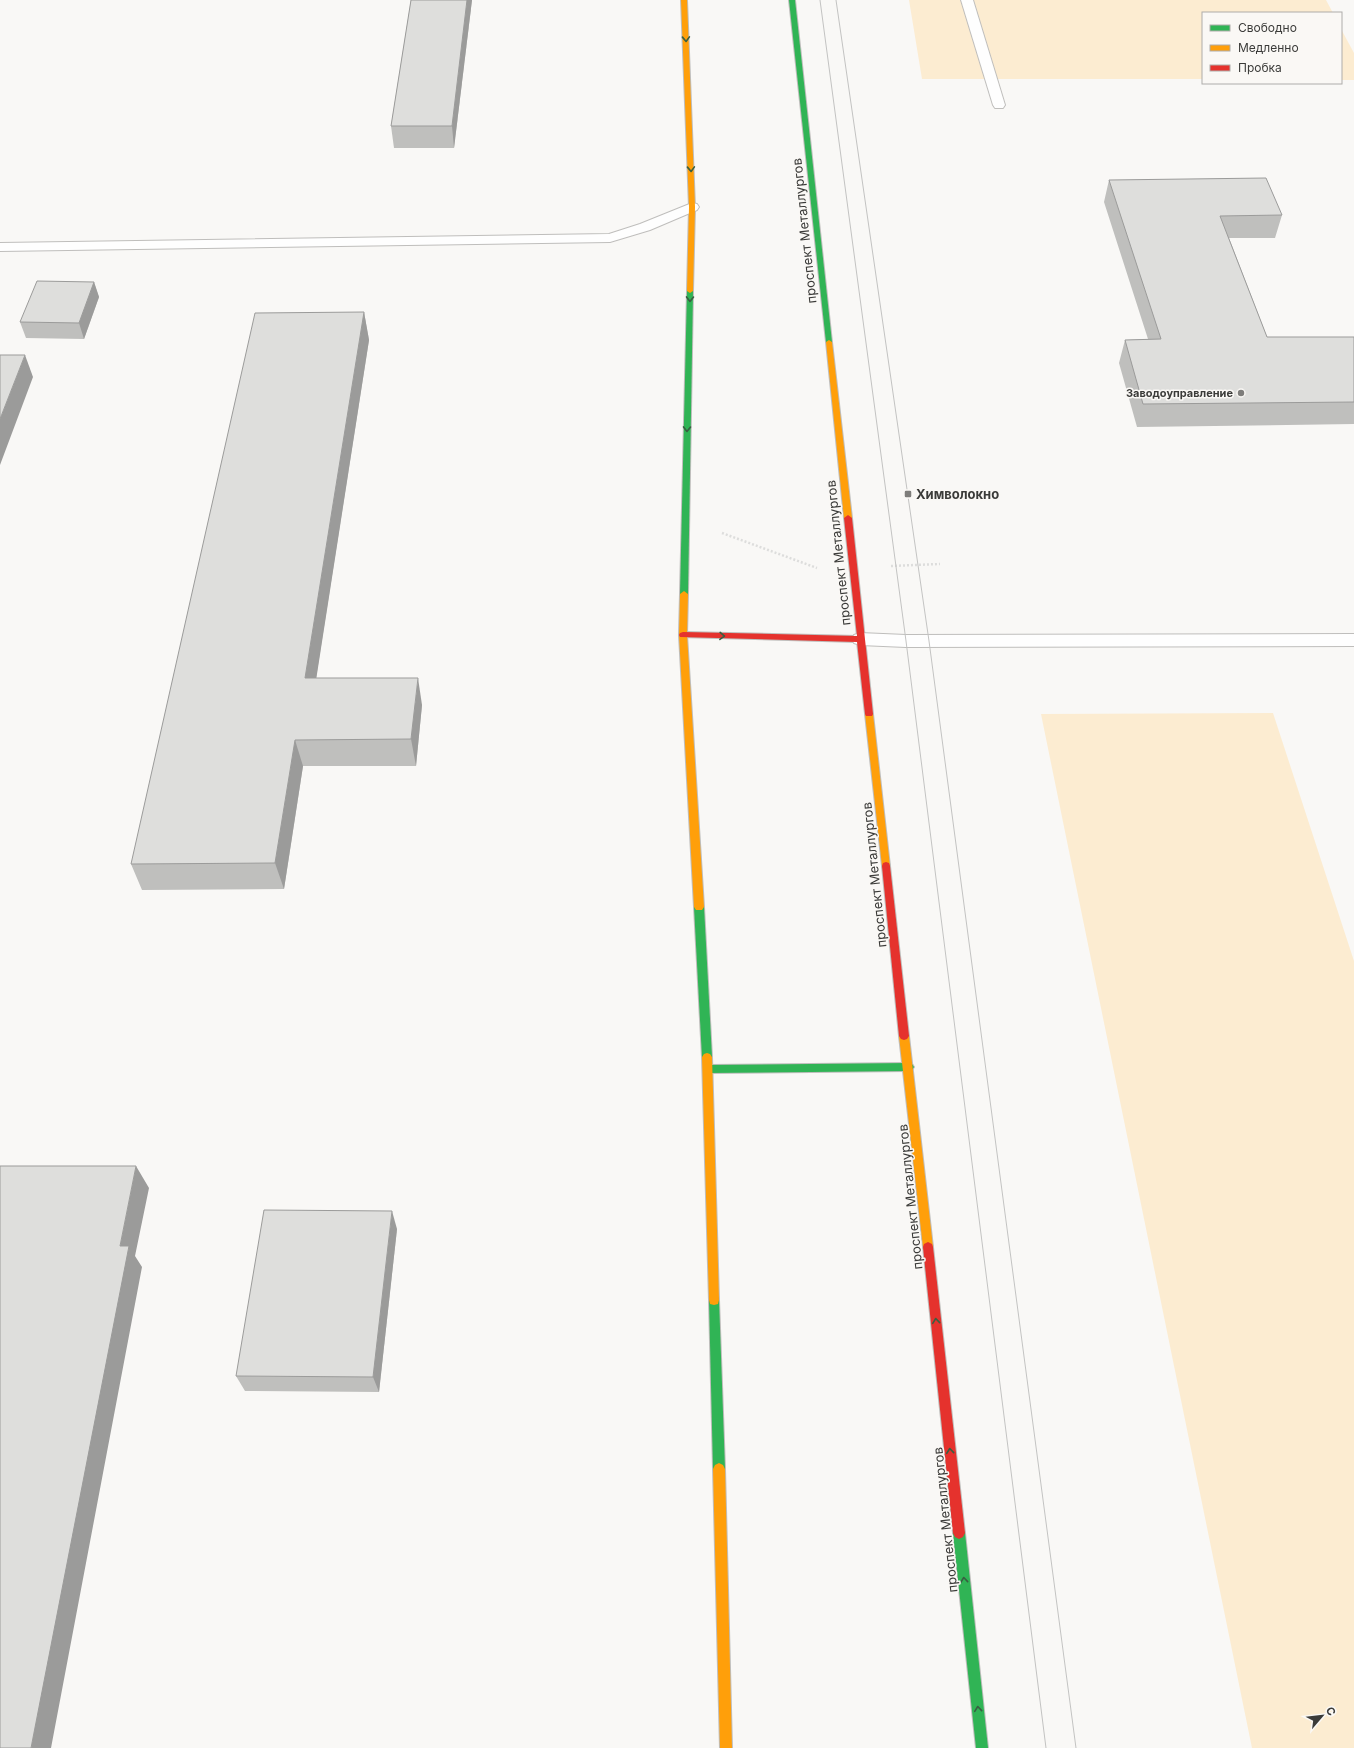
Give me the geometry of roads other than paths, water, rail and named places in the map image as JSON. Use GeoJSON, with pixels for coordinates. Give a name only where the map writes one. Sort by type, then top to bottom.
{"type":"FeatureCollection","features":[{"type":"Feature","properties":{"kind":"street"},"geometry":{"type":"LineString","coordinates":[[684,0],[692,207],[683,635],[708,1069],[726,1748]]}},
{"type":"Feature","properties":{"kind":"street","name":"проспект Металлургов"},"geometry":{"type":"LineString","coordinates":[[792,0],[860,639],[909,1067],[982,1748]]}},
{"type":"Feature","properties":{"kind":"street"},"geometry":{"type":"LineString","coordinates":[[683,635],[860,639]]}},
{"type":"Feature","properties":{"kind":"street"},"geometry":{"type":"LineString","coordinates":[[708,1069],[909,1067]]}},
{"type":"Feature","properties":{"kind":"lane"},"geometry":{"type":"LineString","coordinates":[[967,0],[999,105]]}},
{"type":"Feature","properties":{"kind":"lane"},"geometry":{"type":"LineString","coordinates":[[0,247],[610,238],[645,227],[692,207]]}},
{"type":"Feature","properties":{"kind":"lane"},"geometry":{"type":"LineString","coordinates":[[860,639],[906,641],[1354,640]]}},
{"type":"Feature","properties":{"kind":"tram line"},"geometry":{"type":"LineString","coordinates":[[820,0],[906,641],[1046,1748]]}},
{"type":"Feature","properties":{"kind":"tram line"},"geometry":{"type":"LineString","coordinates":[[836,0],[929,641],[1076,1748]]}},
{"type":"Feature","properties":{"kind":"place","name":"Заводоуправление"},"geometry":{"type":"Point","coordinates":[1241,393]}},
{"type":"Feature","properties":{"kind":"place","name":"Химволокно"},"geometry":{"type":"Point","coordinates":[908,494]}}]}
